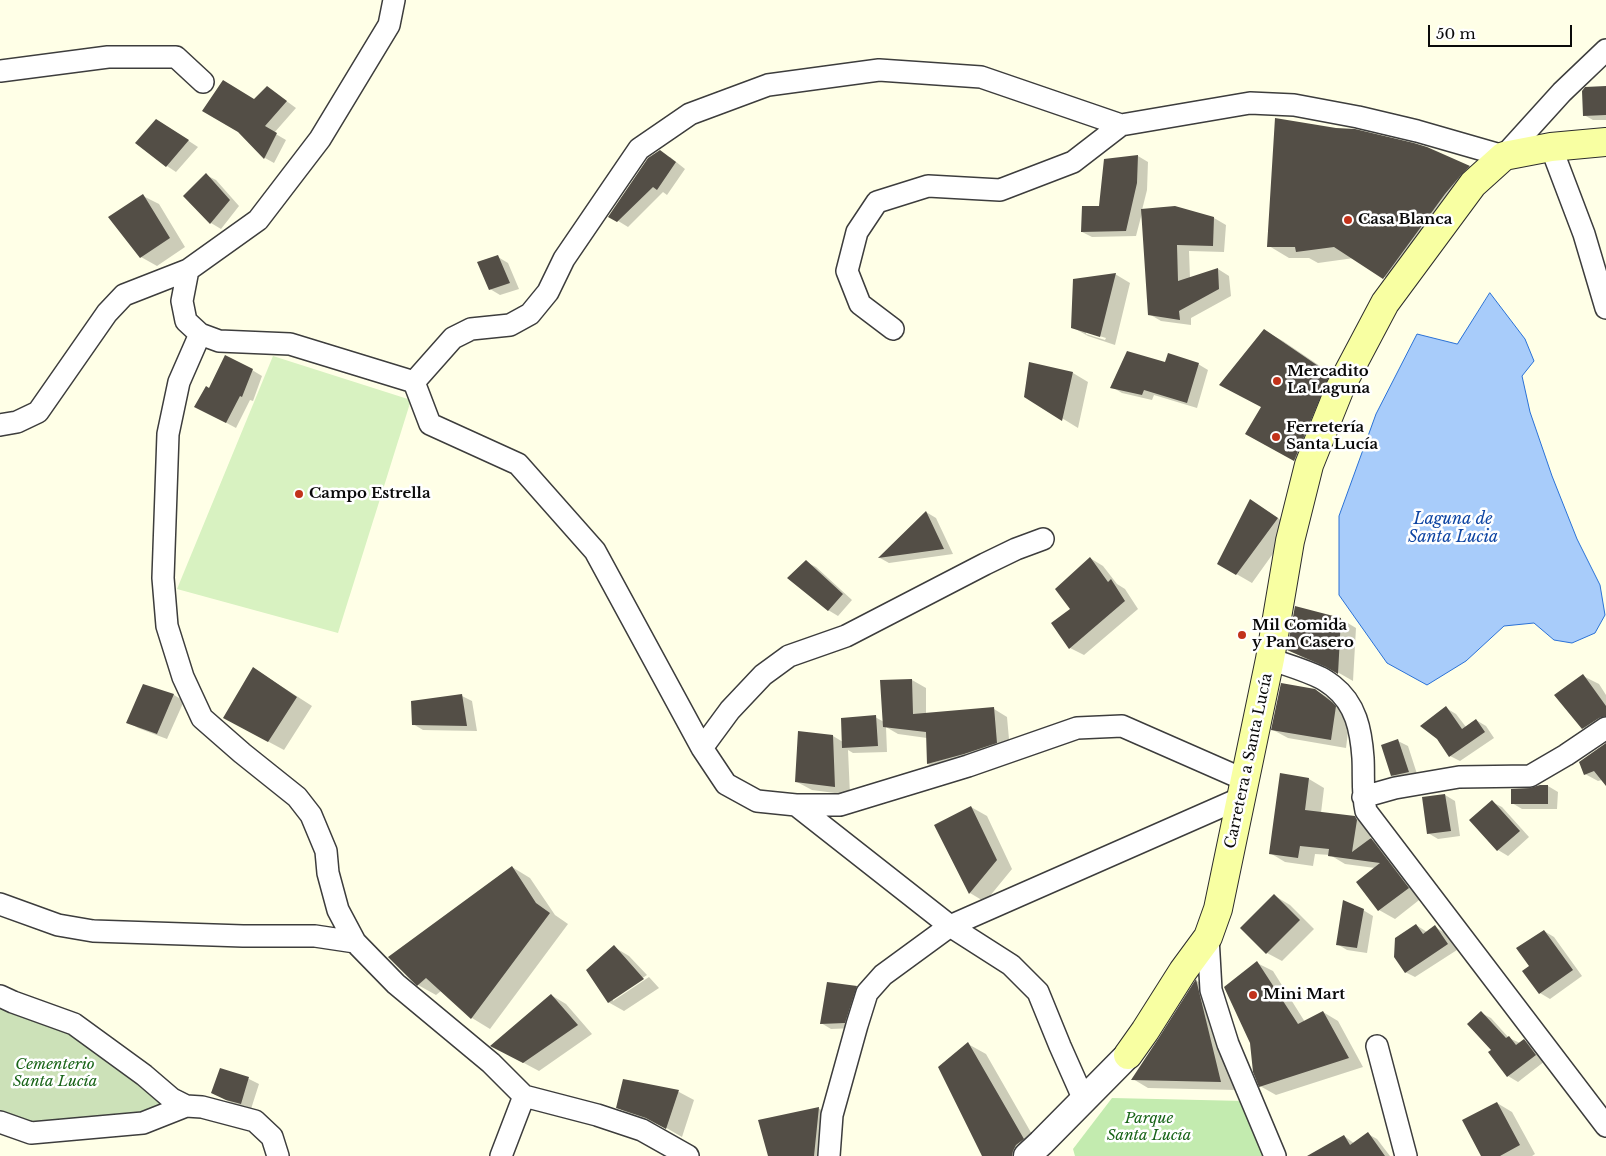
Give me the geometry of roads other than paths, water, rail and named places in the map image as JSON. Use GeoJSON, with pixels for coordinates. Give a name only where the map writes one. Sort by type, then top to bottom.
{"type":"FeatureCollection","features":[{"type":"Feature","properties":{"kind":"main road"},"geometry":{"type":"LineString","coordinates":[[1504,156],[1551,147],[1606,142]]}},
{"type":"Feature","properties":{"kind":"main road","name":"Carretera a Santa Lucía"},"geometry":{"type":"LineString","coordinates":[[1128,1055],[1183,971],[1208,937],[1218,909],[1270,659],[1290,541],[1309,465],[1340,388],[1385,303],[1473,184],[1504,156]]}},
{"type":"Feature","properties":{"kind":"street"},"geometry":{"type":"LineString","coordinates":[[0,425],[17,422],[38,412],[107,313],[124,295],[188,270],[258,220],[320,139],[389,24],[394,0]]}},
{"type":"Feature","properties":{"kind":"street"},"geometry":{"type":"LineString","coordinates":[[893,329],[860,304],[847,271],[857,232],[877,202],[928,186],[1000,190],[1073,162],[1121,125],[1250,103],[1294,105],[1358,117],[1417,131],[1504,156],[1562,92],[1606,50]]}},
{"type":"Feature","properties":{"kind":"street"},"geometry":{"type":"LineString","coordinates":[[0,71],[108,57],[176,57],[203,82]]}},
{"type":"Feature","properties":{"kind":"street"},"geometry":{"type":"LineString","coordinates":[[414,382],[453,338],[471,329],[510,325],[530,314],[548,292],[564,259],[638,149],[690,114],[768,85],[879,70],[981,77],[1121,125]]}},
{"type":"Feature","properties":{"kind":"street"},"geometry":{"type":"LineString","coordinates":[[1551,147],[1584,234],[1606,308]]}},
{"type":"Feature","properties":{"kind":"street"},"geometry":{"type":"LineString","coordinates":[[188,270],[182,301],[186,322],[200,334],[219,340],[290,344],[414,382]]}},
{"type":"Feature","properties":{"kind":"street"},"geometry":{"type":"LineString","coordinates":[[200,334],[178,382],[168,434],[163,578],[167,626],[183,677],[202,718],[297,797],[311,815],[326,851],[328,873],[338,910],[355,942],[396,984],[491,1064],[524,1096],[597,1115],[642,1130],[688,1156]]}},
{"type":"Feature","properties":{"kind":"street"},"geometry":{"type":"LineString","coordinates":[[414,382],[430,424],[518,464],[595,551],[702,748],[726,784],[757,801],[796,805],[840,805],[968,766],[1077,728],[1122,726],[1243,789]]}},
{"type":"Feature","properties":{"kind":"street"},"geometry":{"type":"LineString","coordinates":[[702,748],[730,710],[764,675],[789,656],[846,636],[985,564],[1016,549],[1043,539]]}},
{"type":"Feature","properties":{"kind":"street"},"geometry":{"type":"LineString","coordinates":[[1270,659],[1322,678],[1340,692],[1353,708],[1359,726],[1362,746],[1363,797],[1366,811],[1599,1104],[1606,1126]]}},
{"type":"Feature","properties":{"kind":"street"},"geometry":{"type":"LineString","coordinates":[[1363,797],[1395,788],[1459,777],[1530,776],[1606,728]]}},
{"type":"Feature","properties":{"kind":"street"},"geometry":{"type":"LineString","coordinates":[[829,1156],[832,1115],[867,993],[884,975],[950,926],[1243,789]]}},
{"type":"Feature","properties":{"kind":"street"},"geometry":{"type":"LineString","coordinates":[[796,805],[950,926],[1012,965],[1038,992],[1084,1100]]}},
{"type":"Feature","properties":{"kind":"street"},"geometry":{"type":"LineString","coordinates":[[0,904],[58,925],[93,931],[243,936],[315,936],[355,942]]}},
{"type":"Feature","properties":{"kind":"street"},"geometry":{"type":"LineString","coordinates":[[1208,937],[1211,990],[1228,1044],[1275,1156]]}},
{"type":"Feature","properties":{"kind":"street"},"geometry":{"type":"LineString","coordinates":[[0,996],[74,1024],[144,1075],[172,1099],[186,1106],[202,1107],[255,1121],[272,1137],[278,1156]]}},
{"type":"Feature","properties":{"kind":"street"},"geometry":{"type":"LineString","coordinates":[[1377,1046],[1406,1156]]}},
{"type":"Feature","properties":{"kind":"street"},"geometry":{"type":"LineString","coordinates":[[1027,1156],[1128,1055]]}},
{"type":"Feature","properties":{"kind":"street"},"geometry":{"type":"LineString","coordinates":[[501,1156],[524,1096]]}},
{"type":"Feature","properties":{"kind":"street"},"geometry":{"type":"LineString","coordinates":[[0,1122],[31,1133],[143,1123],[186,1106]]}},
{"type":"Feature","properties":{"kind":"water","name":"Laguna de Santa Lucia"},"geometry":{"type":"Polygon","coordinates":[[[1490,293],[1525,339],[1534,361],[1522,376],[1530,412],[1552,476],[1577,539],[1600,585],[1605,615],[1595,633],[1572,643],[1554,640],[1534,623],[1504,626],[1466,661],[1427,685],[1387,663],[1339,595],[1339,516],[1376,414],[1417,334],[1457,344],[1490,293]]]}},
{"type":"Feature","properties":{"kind":"place","name":"Casa Blanca"},"geometry":{"type":"Point","coordinates":[1348,220]}},
{"type":"Feature","properties":{"kind":"place","name":"Mercadito La Laguna"},"geometry":{"type":"Point","coordinates":[1277,381]}},
{"type":"Feature","properties":{"kind":"place","name":"Ferretería Santa Lucía"},"geometry":{"type":"Point","coordinates":[1276,437]}},
{"type":"Feature","properties":{"kind":"place","name":"Campo Estrella"},"geometry":{"type":"Point","coordinates":[299,494]}},
{"type":"Feature","properties":{"kind":"place","name":"Mil Comida y Pan Casero"},"geometry":{"type":"Point","coordinates":[1242,635]}},
{"type":"Feature","properties":{"kind":"place","name":"Mini Mart"},"geometry":{"type":"Point","coordinates":[1253,995]}},
{"type":"Feature","properties":{"kind":"park label","name":"Cementerio Santa Lucía"},"geometry":{"type":"Point","coordinates":[55,1074]}},
{"type":"Feature","properties":{"kind":"park label","name":"Parque Santa Lucía"},"geometry":{"type":"Point","coordinates":[1149,1128]}}]}
